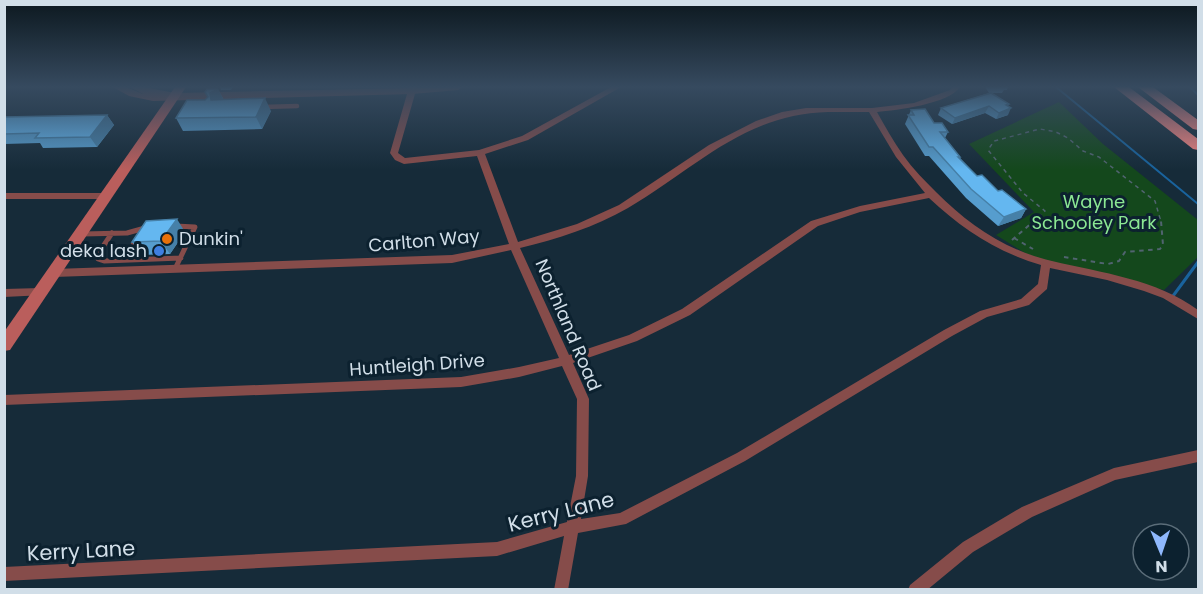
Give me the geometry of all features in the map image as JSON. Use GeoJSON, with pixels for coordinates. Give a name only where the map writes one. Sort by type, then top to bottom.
{"type":"FeatureCollection","features":[{"type":"Feature","properties":{"kind":"highway"},"geometry":{"type":"LineString","coordinates":[[1157,115],[1198,146]]}},
{"type":"Feature","properties":{"kind":"highway"},"geometry":{"type":"LineString","coordinates":[[1182,115],[1195,124]]}},
{"type":"Feature","properties":{"kind":"main road"},"geometry":{"type":"LineString","coordinates":[[4,345],[162,115]]}},
{"type":"Feature","properties":{"kind":"street"},"geometry":{"type":"LineString","coordinates":[[405,115],[394,153],[405,161],[480,153],[525,138],[567,115]]}},
{"type":"Feature","properties":{"kind":"street","name":"Carlton Way"},"geometry":{"type":"LineString","coordinates":[[54,273],[452,259],[515,248],[598,219],[642,195],[731,135],[781,115]]}},
{"type":"Feature","properties":{"kind":"street"},"geometry":{"type":"LineString","coordinates":[[875,115],[903,161],[933,194],[973,230],[1005,249],[1119,279],[1159,293],[1198,315]]}},
{"type":"Feature","properties":{"kind":"street","name":"Northland Road"},"geometry":{"type":"LineString","coordinates":[[480,153],[515,248],[583,399],[582,476],[561,590]]}},
{"type":"Feature","properties":{"kind":"street","name":"Huntleigh Drive"},"geometry":{"type":"LineString","coordinates":[[4,400],[460,382],[500,376],[566,361],[628,339],[686,312],[816,223],[863,207],[933,194]]}},
{"type":"Feature","properties":{"kind":"street"},"geometry":{"type":"LineString","coordinates":[[4,196],[107,196]]}},
{"type":"Feature","properties":{"kind":"street","name":"Kerry Lane"},"geometry":{"type":"LineString","coordinates":[[4,574],[497,549],[572,527],[621,519],[741,457],[948,333],[984,314],[1025,302],[1043,286],[1044,258]]}},
{"type":"Feature","properties":{"kind":"street"},"geometry":{"type":"LineString","coordinates":[[4,293],[41,292]]}},
{"type":"Feature","properties":{"kind":"street"},"geometry":{"type":"LineString","coordinates":[[915,590],[968,546],[1027,512],[1114,474],[1198,456]]}},
{"type":"Feature","properties":{"kind":"lane"},"geometry":{"type":"LineString","coordinates":[[171,226],[195,227],[175,269]]}},
{"type":"Feature","properties":{"kind":"lane"},"geometry":{"type":"LineString","coordinates":[[80,234],[112,233],[150,227]]}},
{"type":"Feature","properties":{"kind":"lane"},"geometry":{"type":"LineString","coordinates":[[123,260],[143,229]]}},
{"type":"Feature","properties":{"kind":"lane"},"geometry":{"type":"LineString","coordinates":[[112,233],[98,254],[98,259],[181,258]]}},
{"type":"Feature","properties":{"kind":"path"},"geometry":{"type":"LineString","coordinates":[[1007,244],[1045,211],[1023,193],[988,150],[994,141],[1040,129],[1056,132],[1068,138],[1083,151],[1099,157],[1155,201],[1161,215],[1162,245],[1160,249],[1125,252],[1119,261],[1108,264],[1059,256]]}},
{"type":"Feature","properties":{"kind":"path"},"geometry":{"type":"LineString","coordinates":[[1014,238],[1044,258]]}},
{"type":"Feature","properties":{"kind":"green space","name":"Wayne Schooley Park"},"geometry":{"type":"Polygon","coordinates":[[[1032,115],[1072,115],[1103,144],[1198,220],[1198,257],[1164,290],[1051,264],[1025,253],[996,235],[1034,212],[969,144],[1032,115]]]}},
{"type":"Feature","properties":{"kind":"building"},"geometry":{"type":"Polygon","coordinates":[[[107,115],[90,137],[35,138],[39,133],[4,134],[4,117],[107,115]]]}},
{"type":"Feature","properties":{"kind":"building"},"geometry":{"type":"Polygon","coordinates":[[[178,115],[257,115],[256,117],[176,118],[178,115]]]}},
{"type":"Feature","properties":{"kind":"building"},"geometry":{"type":"Polygon","coordinates":[[[908,115],[929,115],[934,123],[942,123],[948,132],[940,132],[960,157],[958,157],[977,176],[982,175],[998,191],[1002,190],[1026,209],[1004,217],[971,189],[933,147],[929,147],[908,115]]]}},
{"type":"Feature","properties":{"kind":"building"},"geometry":{"type":"Polygon","coordinates":[[[950,115],[964,115],[955,118],[950,115]]]}},
{"type":"Feature","properties":{"kind":"building"},"geometry":{"type":"Polygon","coordinates":[[[177,219],[161,241],[132,242],[146,221],[177,219]]]}},
{"type":"Feature","properties":{"kind":"waterway"},"geometry":{"type":"LineString","coordinates":[[1090,115],[1198,204]]}},
{"type":"Feature","properties":{"kind":"waterway"},"geometry":{"type":"LineString","coordinates":[[1173,296],[1198,262]]}},
{"type":"Feature","properties":{"kind":"place","name":"Dunkin'"},"geometry":{"type":"Point","coordinates":[167,239]}},
{"type":"Feature","properties":{"kind":"place","name":"deka lash"},"geometry":{"type":"Point","coordinates":[159,251]}}]}
